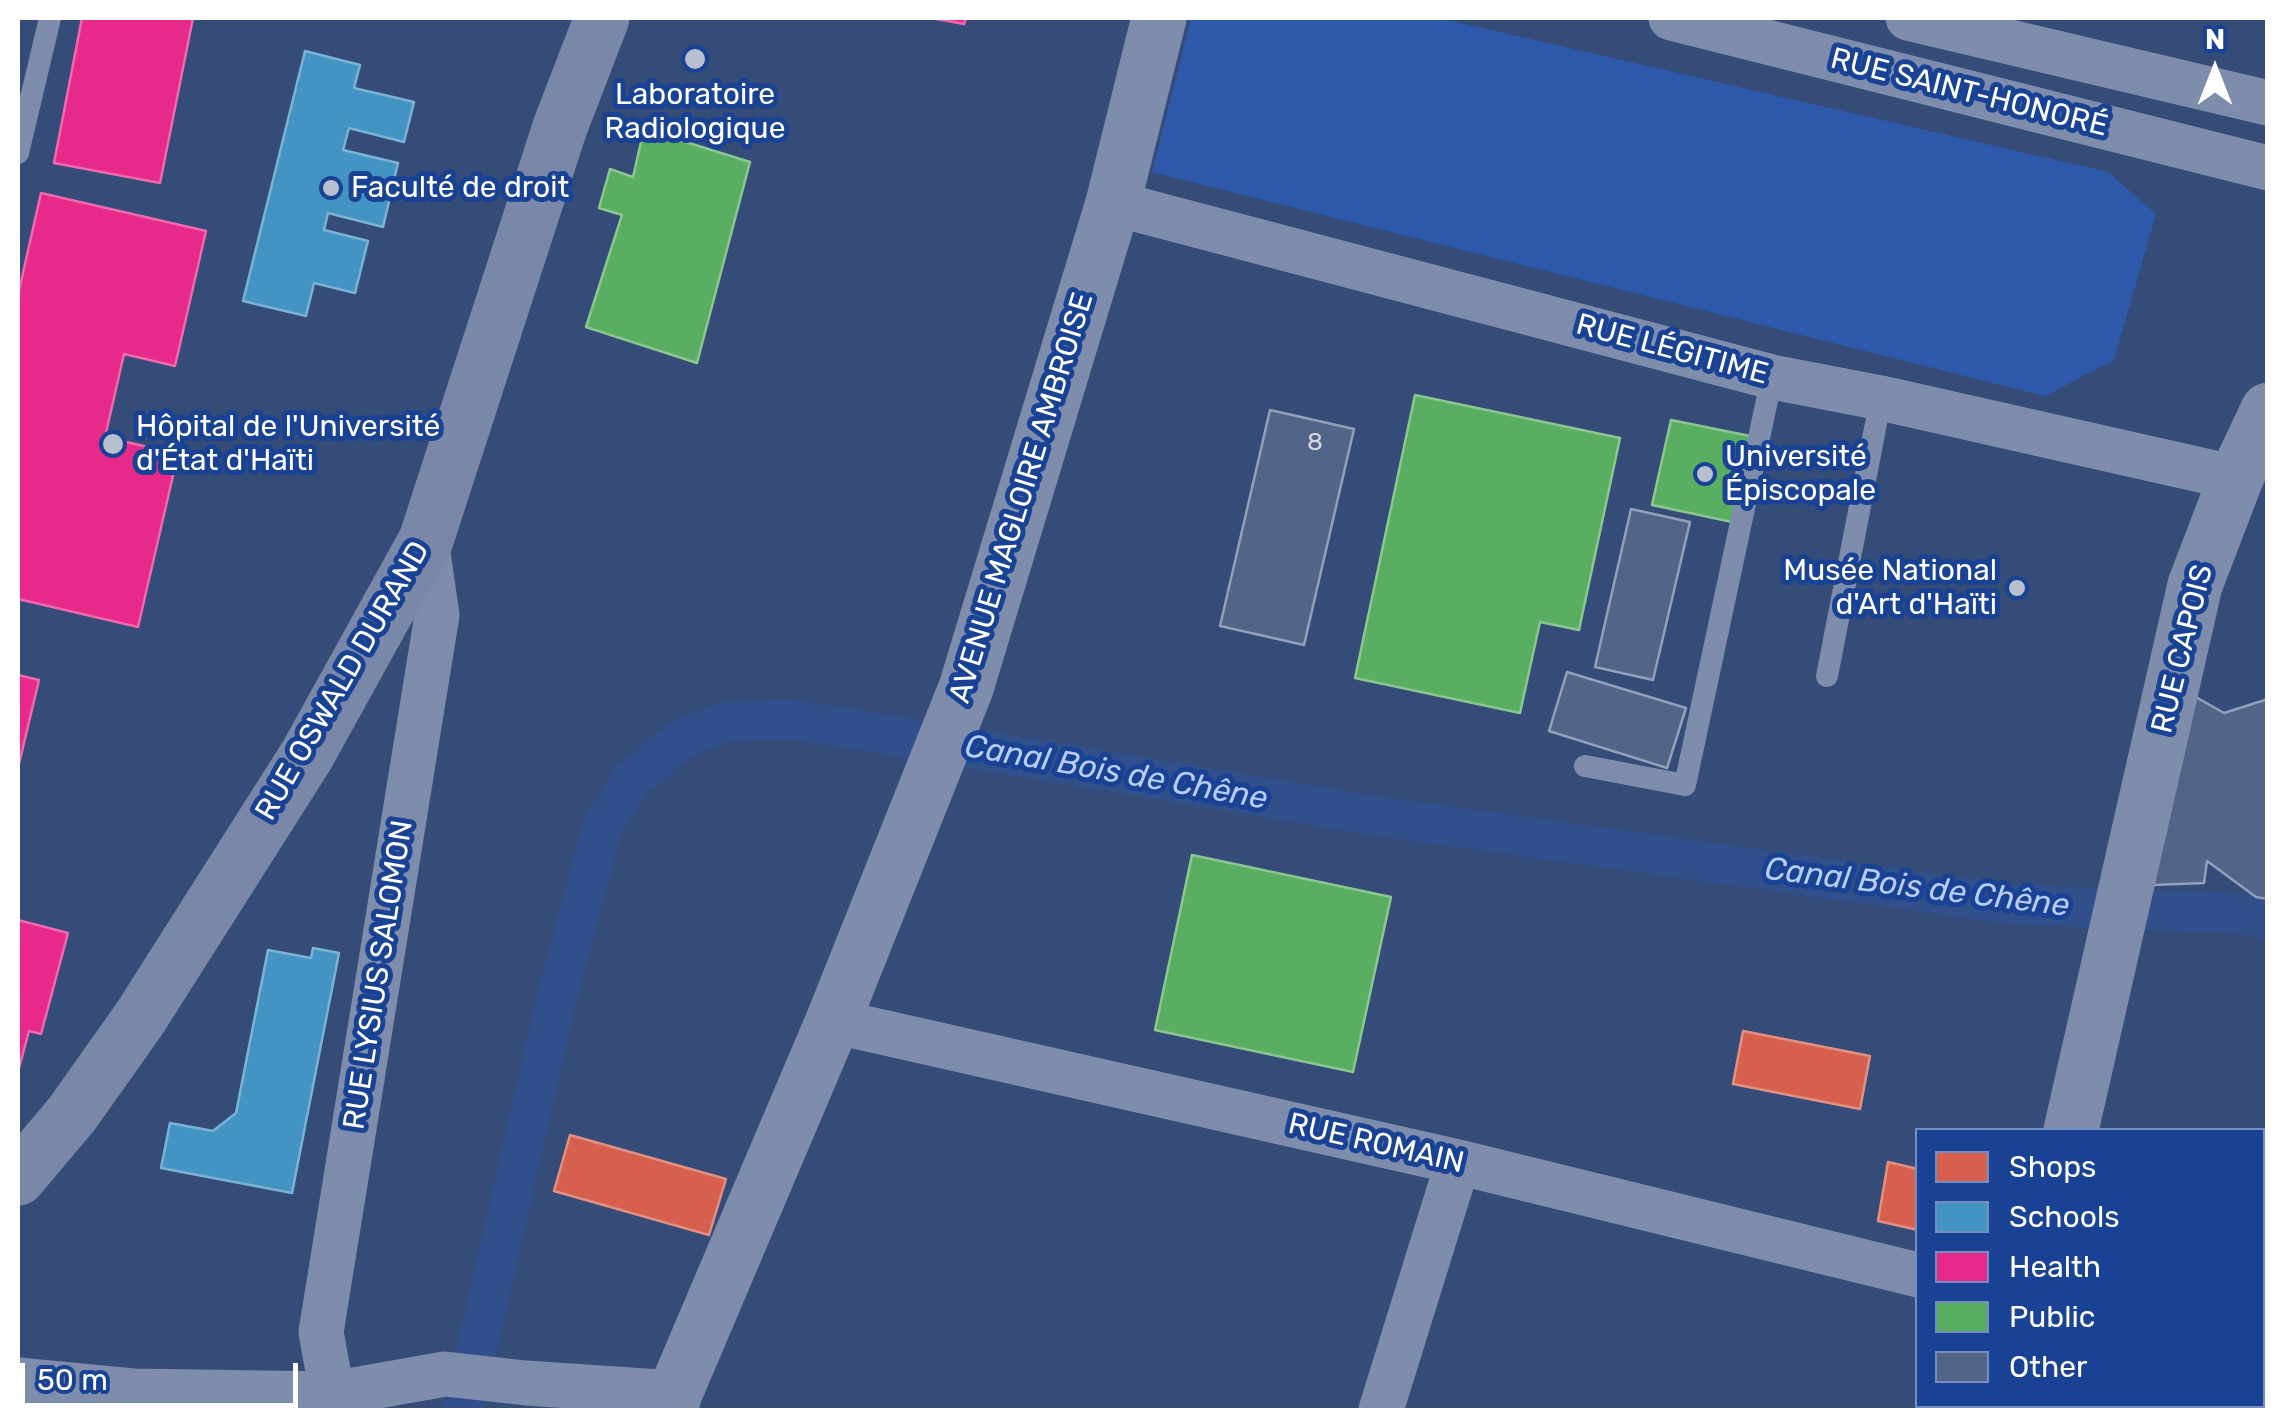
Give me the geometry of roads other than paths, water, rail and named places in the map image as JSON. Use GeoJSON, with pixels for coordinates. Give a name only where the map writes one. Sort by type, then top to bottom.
{"type":"FeatureCollection","features":[{"type":"Feature","properties":{"kind":"main road","name":"RUE OSWALD DURAND"},"geometry":{"type":"LineString","coordinates":[[18,1178],[72,1114],[140,1018],[306,754],[426,540],[560,127],[602,18]]}},
{"type":"Feature","properties":{"kind":"street","name":"AVENUE MAGLOIRE AMBROISE"},"geometry":{"type":"LineString","coordinates":[[672,1402],[833,1021],[966,688],[1113,203],[1159,18]]}},
{"type":"Feature","properties":{"kind":"street","name":"RUE SAINT-HONORÉ"},"geometry":{"type":"LineString","coordinates":[[1671,18],[2268,168]]}},
{"type":"Feature","properties":{"kind":"street","name":"RUE SAINT-HONORÉ"},"geometry":{"type":"LineString","coordinates":[[1908,18],[2268,104]]}},
{"type":"Feature","properties":{"kind":"street","name":"RUE LÉGITIME"},"geometry":{"type":"LineString","coordinates":[[1113,203],[1772,376],[2236,478]]}},
{"type":"Feature","properties":{"kind":"street","name":"RUE CAPOIS"},"geometry":{"type":"LineString","coordinates":[[2071,1128],[2195,584],[2236,478],[2268,410]]}},
{"type":"Feature","properties":{"kind":"street","name":"RUE LYSIUS SALOMON"},"geometry":{"type":"LineString","coordinates":[[333,1402],[321,1332],[437,614],[426,540]]}},
{"type":"Feature","properties":{"kind":"street","name":"RUE ROMAIN"},"geometry":{"type":"LineString","coordinates":[[833,1021],[1458,1162],[1915,1273]]}},
{"type":"Feature","properties":{"kind":"street"},"geometry":{"type":"LineString","coordinates":[[1381,1410],[1458,1162]]}},
{"type":"Feature","properties":{"kind":"street"},"geometry":{"type":"LineString","coordinates":[[18,1380],[333,1402],[445,1374],[672,1402]]}},
{"type":"Feature","properties":{"kind":"lane"},"geometry":{"type":"LineString","coordinates":[[18,153],[50,18]]}},
{"type":"Feature","properties":{"kind":"lane"},"geometry":{"type":"LineString","coordinates":[[1584,766],[1685,784],[1772,376]]}},
{"type":"Feature","properties":{"kind":"lane"},"geometry":{"type":"LineString","coordinates":[[1828,676],[1881,398]]}},
{"type":"Feature","properties":{"kind":"waterway","name":"Canal Bois de Chêne"},"geometry":{"type":"LineString","coordinates":[[463,1410],[556,1001],[602,828],[632,779],[681,740],[723,722],[788,720],[848,728],[1370,815],[2009,904],[2244,914],[2268,920]]}},
{"type":"Feature","properties":{"kind":"place","name":"Laboratoire Radiologique"},"geometry":{"type":"Point","coordinates":[695,59]}},
{"type":"Feature","properties":{"kind":"place","name":"Faculté de droit"},"geometry":{"type":"Point","coordinates":[331,188]}},
{"type":"Feature","properties":{"kind":"place","name":"Hôpital de l'Université d'État d'Haïti"},"geometry":{"type":"Point","coordinates":[113,444]}},
{"type":"Feature","properties":{"kind":"place","name":"Université Épiscopale"},"geometry":{"type":"Point","coordinates":[1705,474]}},
{"type":"Feature","properties":{"kind":"place","name":"Musée National d'Art d'Haïti"},"geometry":{"type":"Point","coordinates":[2017,588]}}]}
